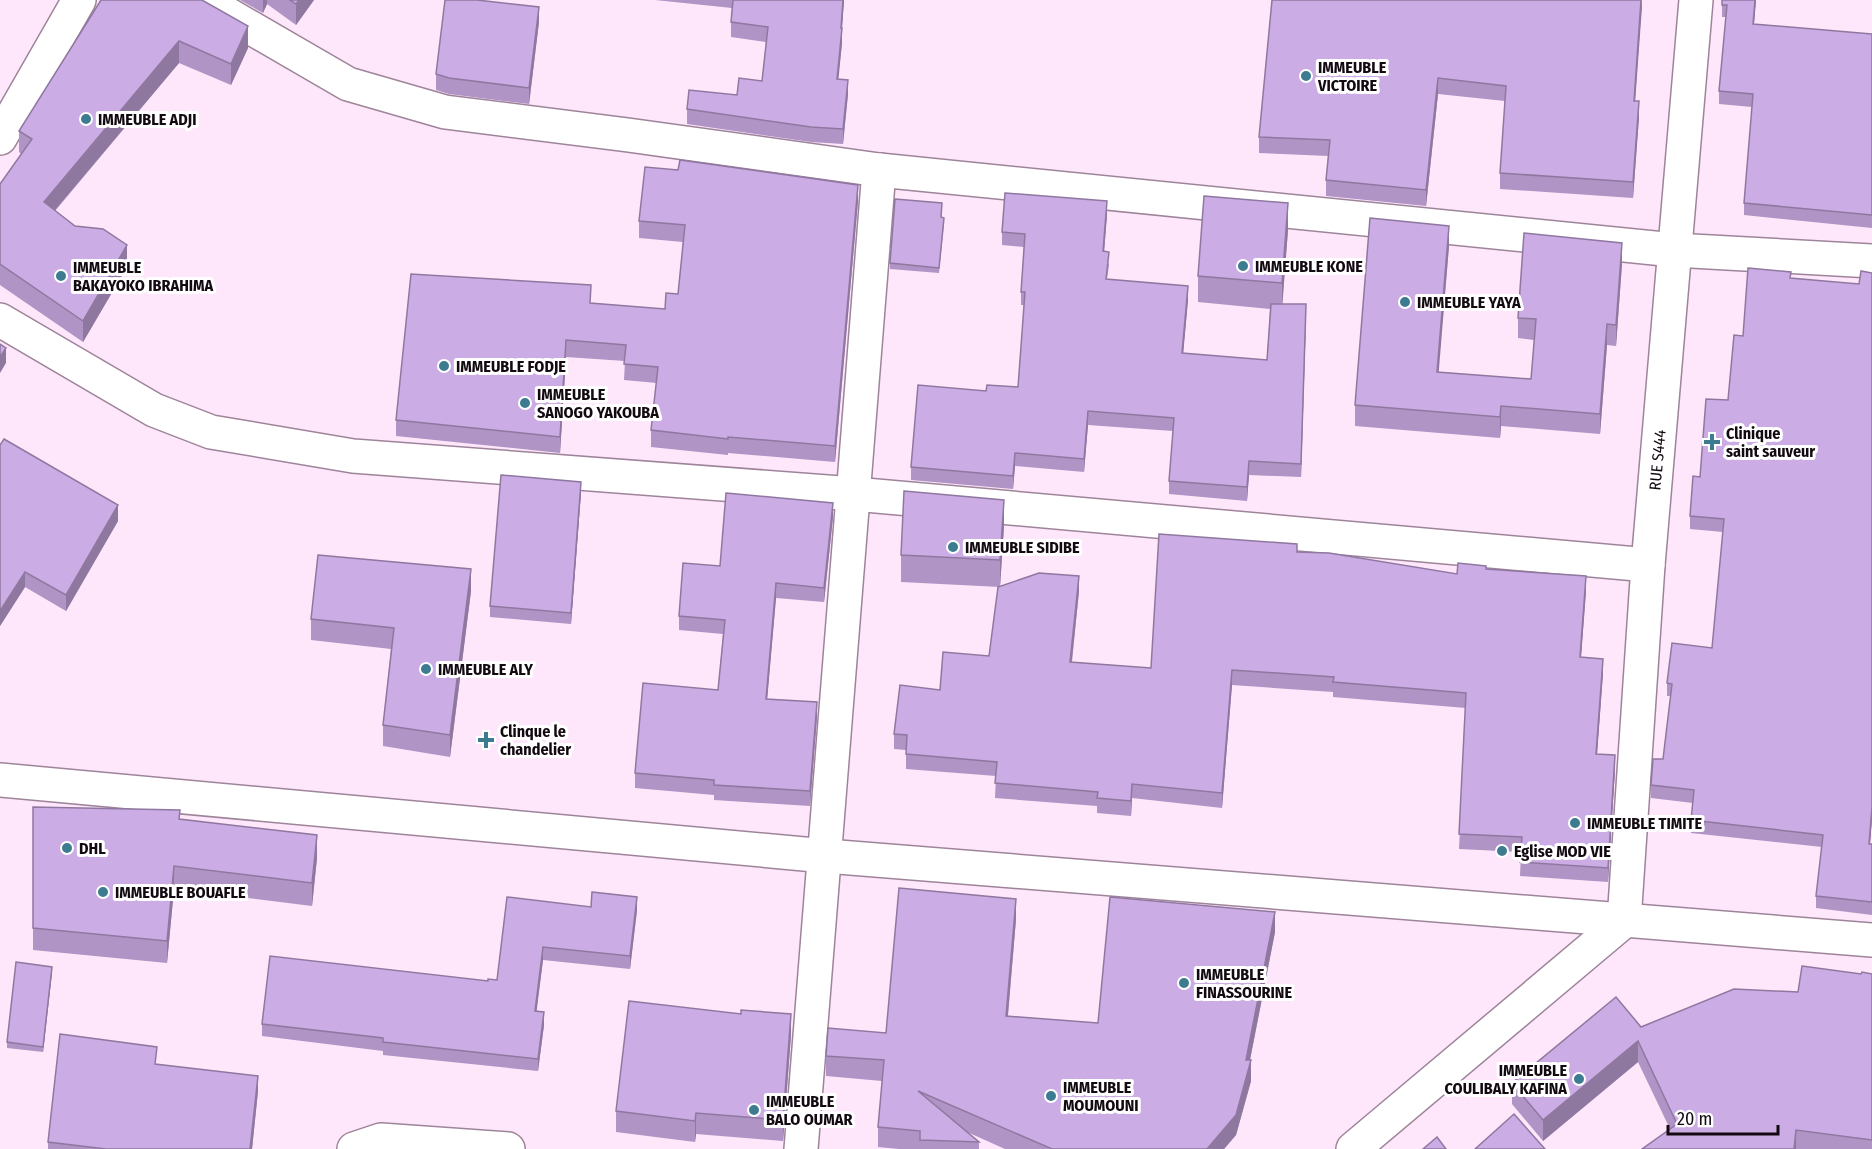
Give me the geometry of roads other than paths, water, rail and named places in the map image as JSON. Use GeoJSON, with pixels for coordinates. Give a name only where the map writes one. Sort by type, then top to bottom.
{"type":"FeatureCollection","features":[{"type":"Feature","properties":{"kind":"street"},"geometry":{"type":"LineString","coordinates":[[0,138],[79,0]]}},
{"type":"Feature","properties":{"kind":"street"},"geometry":{"type":"LineString","coordinates":[[203,0],[348,84],[445,112],[639,136],[879,170],[1674,250],[1872,261]]}},
{"type":"Feature","properties":{"kind":"street","name":"RUE S444"},"geometry":{"type":"LineString","coordinates":[[1624,921],[1648,565],[1696,0]]}},
{"type":"Feature","properties":{"kind":"street"},"geometry":{"type":"LineString","coordinates":[[801,1149],[855,494],[879,170]]}},
{"type":"Feature","properties":{"kind":"street"},"geometry":{"type":"LineString","coordinates":[[0,320],[154,410],[211,432],[353,456],[855,494],[1648,565]]}},
{"type":"Feature","properties":{"kind":"street"},"geometry":{"type":"LineString","coordinates":[[0,780],[826,856],[1872,940]]}},
{"type":"Feature","properties":{"kind":"street"},"geometry":{"type":"LineString","coordinates":[[1353,1149],[1624,921]]}},
{"type":"Feature","properties":{"kind":"street"},"geometry":{"type":"LineString","coordinates":[[354,1149],[381,1140],[508,1149]]}},
{"type":"Feature","properties":{"kind":"place","name":"IMMEUBLE VICTOIRE"},"geometry":{"type":"Point","coordinates":[1306,76]}},
{"type":"Feature","properties":{"kind":"place","name":"IMMEUBLE ADJI"},"geometry":{"type":"Point","coordinates":[86,119]}},
{"type":"Feature","properties":{"kind":"place","name":"IMMEUBLE KONE"},"geometry":{"type":"Point","coordinates":[1243,266]}},
{"type":"Feature","properties":{"kind":"place","name":"IMMEUBLE BAKAYOKO IBRAHIMA"},"geometry":{"type":"Point","coordinates":[61,276]}},
{"type":"Feature","properties":{"kind":"place","name":"IMMEUBLE YAYA"},"geometry":{"type":"Point","coordinates":[1405,302]}},
{"type":"Feature","properties":{"kind":"place","name":"IMMEUBLE FODJE"},"geometry":{"type":"Point","coordinates":[444,366]}},
{"type":"Feature","properties":{"kind":"place","name":"IMMEUBLE SANOGO YAKOUBA"},"geometry":{"type":"Point","coordinates":[525,403]}},
{"type":"Feature","properties":{"kind":"place","name":"Clinique saint sauveur"},"geometry":{"type":"Point","coordinates":[1712,442]}},
{"type":"Feature","properties":{"kind":"place","name":"IMMEUBLE SIDIBE"},"geometry":{"type":"Point","coordinates":[953,547]}},
{"type":"Feature","properties":{"kind":"place","name":"IMMEUBLE ALY"},"geometry":{"type":"Point","coordinates":[426,669]}},
{"type":"Feature","properties":{"kind":"place","name":"Clinque le chandelier"},"geometry":{"type":"Point","coordinates":[486,740]}},
{"type":"Feature","properties":{"kind":"place","name":"IMMEUBLE TIMITE"},"geometry":{"type":"Point","coordinates":[1575,823]}},
{"type":"Feature","properties":{"kind":"place","name":"DHL"},"geometry":{"type":"Point","coordinates":[67,848]}},
{"type":"Feature","properties":{"kind":"place","name":"Eglise MOD VIE"},"geometry":{"type":"Point","coordinates":[1502,851]}},
{"type":"Feature","properties":{"kind":"place","name":"IMMEUBLE BOUAFLE"},"geometry":{"type":"Point","coordinates":[103,892]}},
{"type":"Feature","properties":{"kind":"place","name":"IMMEUBLE FINASSOURINE"},"geometry":{"type":"Point","coordinates":[1184,983]}},
{"type":"Feature","properties":{"kind":"place","name":"IMMEUBLE COULIBALY KAFINA"},"geometry":{"type":"Point","coordinates":[1579,1079]}},
{"type":"Feature","properties":{"kind":"place","name":"IMMEUBLE MOUMOUNI"},"geometry":{"type":"Point","coordinates":[1051,1096]}},
{"type":"Feature","properties":{"kind":"place","name":"IMMEUBLE BALO OUMAR"},"geometry":{"type":"Point","coordinates":[754,1110]}}]}
